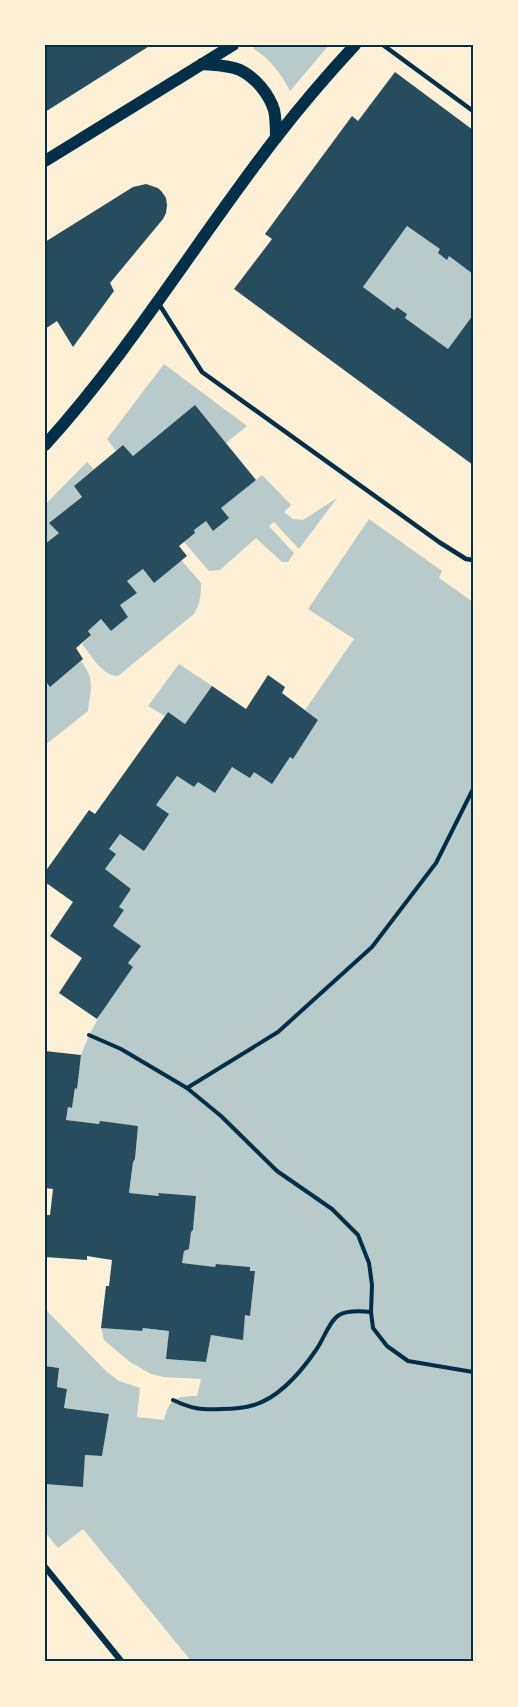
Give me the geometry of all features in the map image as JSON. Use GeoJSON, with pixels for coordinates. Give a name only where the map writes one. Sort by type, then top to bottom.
{"type":"FeatureCollection","features":[{"type":"Feature","properties":{"kind":"main road"},"geometry":{"type":"LineString","coordinates":[[45,161],[233,45]]}},
{"type":"Feature","properties":{"kind":"main road"},"geometry":{"type":"LineString","coordinates":[[45,444],[87,396],[276,138],[355,45]]}},
{"type":"Feature","properties":{"kind":"main road"},"geometry":{"type":"LineString","coordinates":[[202,64],[239,69],[254,79],[274,108],[276,138]]}},
{"type":"Feature","properties":{"kind":"street"},"geometry":{"type":"LineString","coordinates":[[45,1567],[123,1662]]}},
{"type":"Feature","properties":{"kind":"lane"},"geometry":{"type":"LineString","coordinates":[[383,45],[473,111]]}},
{"type":"Feature","properties":{"kind":"lane"},"geometry":{"type":"LineString","coordinates":[[157,302],[202,372],[439,542],[466,559],[473,560]]}},
{"type":"Feature","properties":{"kind":"path"},"geometry":{"type":"LineString","coordinates":[[187,1088],[278,1032],[372,947],[436,863],[473,789]]}},
{"type":"Feature","properties":{"kind":"path"},"geometry":{"type":"LineString","coordinates":[[89,1035],[121,1049],[187,1088],[221,1116],[277,1171],[332,1209],[358,1235],[369,1263],[373,1328],[387,1346],[408,1361],[473,1372]]}},
{"type":"Feature","properties":{"kind":"path"},"geometry":{"type":"LineString","coordinates":[[173,1400],[188,1408],[207,1410],[253,1406],[270,1398],[284,1387],[317,1349],[338,1316],[356,1311],[371,1312]]}},
{"type":"Feature","properties":{"kind":"shaded area"},"geometry":{"type":"Polygon","coordinates":[[[259,45],[329,45],[290,91],[275,67],[253,48],[259,45]]]}},
{"type":"Feature","properties":{"kind":"shaded area"},"geometry":{"type":"Polygon","coordinates":[[[407,226],[440,249],[447,259],[449,256],[473,274],[473,315],[448,349],[405,318],[407,314],[397,307],[394,310],[363,287],[407,226]]]}},
{"type":"Feature","properties":{"kind":"shaded area"},"geometry":{"type":"Polygon","coordinates":[[[164,364],[247,426],[226,443],[195,406],[133,456],[123,445],[116,451],[107,439],[164,364]]]}},
{"type":"Feature","properties":{"kind":"shaded area"},"geometry":{"type":"Polygon","coordinates":[[[87,462],[94,469],[74,486],[82,497],[50,523],[59,533],[45,544],[45,505],[87,462]]]}},
{"type":"Feature","properties":{"kind":"shaded area"},"geometry":{"type":"Polygon","coordinates":[[[262,475],[291,505],[284,512],[293,519],[303,520],[337,498],[299,549],[274,522],[269,526],[294,553],[288,562],[282,562],[256,538],[220,570],[209,571],[184,542],[206,521],[213,531],[221,508],[262,475]]]}},
{"type":"Feature","properties":{"kind":"shaded area"},"geometry":{"type":"Polygon","coordinates":[[[369,519],[442,571],[439,578],[473,602],[473,1662],[192,1662],[83,1529],[58,1548],[45,1532],[45,1484],[83,1487],[85,1455],[102,1456],[109,1414],[64,1408],[67,1389],[57,1387],[59,1368],[45,1366],[45,1309],[107,1372],[119,1381],[140,1388],[137,1417],[164,1420],[168,1407],[174,1400],[197,1396],[201,1379],[151,1374],[130,1362],[104,1340],[101,1328],[142,1331],[143,1328],[169,1331],[167,1359],[206,1362],[211,1335],[245,1315],[250,1315],[255,1271],[250,1271],[250,1267],[216,1264],[215,1267],[182,1263],[184,1251],[189,1249],[196,1197],[129,1193],[138,1126],[66,1120],[68,1107],[72,1108],[81,1055],[89,1035],[104,1008],[133,967],[128,963],[140,946],[113,926],[124,910],[119,907],[131,889],[105,869],[109,849],[120,834],[168,814],[156,805],[177,776],[194,787],[198,782],[215,793],[232,767],[254,772],[290,757],[293,758],[318,720],[305,710],[354,639],[308,609],[369,519]]]}},
{"type":"Feature","properties":{"kind":"shaded area"},"geometry":{"type":"Polygon","coordinates":[[[181,560],[201,583],[200,599],[194,614],[118,676],[107,673],[82,644],[91,635],[88,631],[101,619],[111,631],[128,617],[120,605],[137,593],[127,581],[143,569],[154,583],[181,560]]]}},
{"type":"Feature","properties":{"kind":"shaded area"},"geometry":{"type":"Polygon","coordinates":[[[81,661],[90,679],[88,711],[45,745],[45,680],[51,686],[81,661]]]}},
{"type":"Feature","properties":{"kind":"shaded area"},"geometry":{"type":"Polygon","coordinates":[[[179,664],[212,686],[185,724],[168,712],[165,716],[148,706],[179,664]]]}},
{"type":"Feature","properties":{"kind":"building"},"geometry":{"type":"Polygon","coordinates":[[[45,45],[151,45],[45,112],[45,45]]]}},
{"type":"Feature","properties":{"kind":"building"},"geometry":{"type":"Polygon","coordinates":[[[395,72],[473,130],[473,274],[449,256],[447,260],[438,253],[440,249],[407,226],[363,287],[394,310],[397,307],[407,314],[405,318],[448,349],[473,315],[473,465],[234,289],[272,239],[265,234],[352,116],[358,121],[395,72]]]}},
{"type":"Feature","properties":{"kind":"building"},"geometry":{"type":"Polygon","coordinates":[[[146,184],[162,192],[166,198],[166,213],[110,283],[114,291],[73,347],[57,321],[45,329],[45,242],[133,187],[146,184]]]}},
{"type":"Feature","properties":{"kind":"building"},"geometry":{"type":"Polygon","coordinates":[[[195,405],[256,480],[221,508],[229,518],[213,531],[206,521],[194,530],[195,533],[179,546],[187,556],[154,583],[143,569],[127,581],[137,593],[120,605],[128,617],[111,631],[101,619],[88,631],[91,635],[76,648],[83,659],[50,687],[45,680],[45,544],[59,533],[49,523],[82,497],[74,486],[123,445],[133,456],[195,405]]]}},
{"type":"Feature","properties":{"kind":"building"},"geometry":{"type":"Polygon","coordinates":[[[268,675],[285,687],[282,693],[318,720],[293,759],[290,757],[272,784],[254,772],[250,778],[232,767],[215,793],[198,782],[194,787],[177,776],[156,805],[169,814],[144,851],[120,834],[109,849],[116,854],[105,869],[131,889],[119,907],[124,910],[113,926],[141,946],[128,963],[133,967],[97,1019],[59,993],[82,958],[50,936],[73,902],[45,882],[45,872],[89,810],[95,814],[168,712],[185,724],[212,686],[246,709],[268,675]]]}},
{"type":"Feature","properties":{"kind":"building"},"geometry":{"type":"Polygon","coordinates":[[[45,1051],[81,1055],[77,1089],[75,1088],[72,1108],[68,1107],[66,1120],[99,1124],[100,1121],[138,1126],[129,1193],[196,1196],[193,1230],[189,1249],[184,1251],[182,1263],[215,1267],[216,1264],[250,1267],[250,1271],[255,1271],[250,1316],[245,1315],[243,1340],[211,1335],[206,1362],[166,1359],[169,1331],[143,1328],[142,1331],[101,1328],[112,1260],[87,1256],[87,1260],[45,1257],[47,1215],[50,1215],[53,1189],[45,1188],[45,1051]]]}},
{"type":"Feature","properties":{"kind":"building"},"geometry":{"type":"Polygon","coordinates":[[[45,1366],[59,1368],[57,1387],[67,1389],[64,1408],[109,1414],[102,1456],[85,1455],[83,1487],[45,1484],[45,1366]]]}}]}
